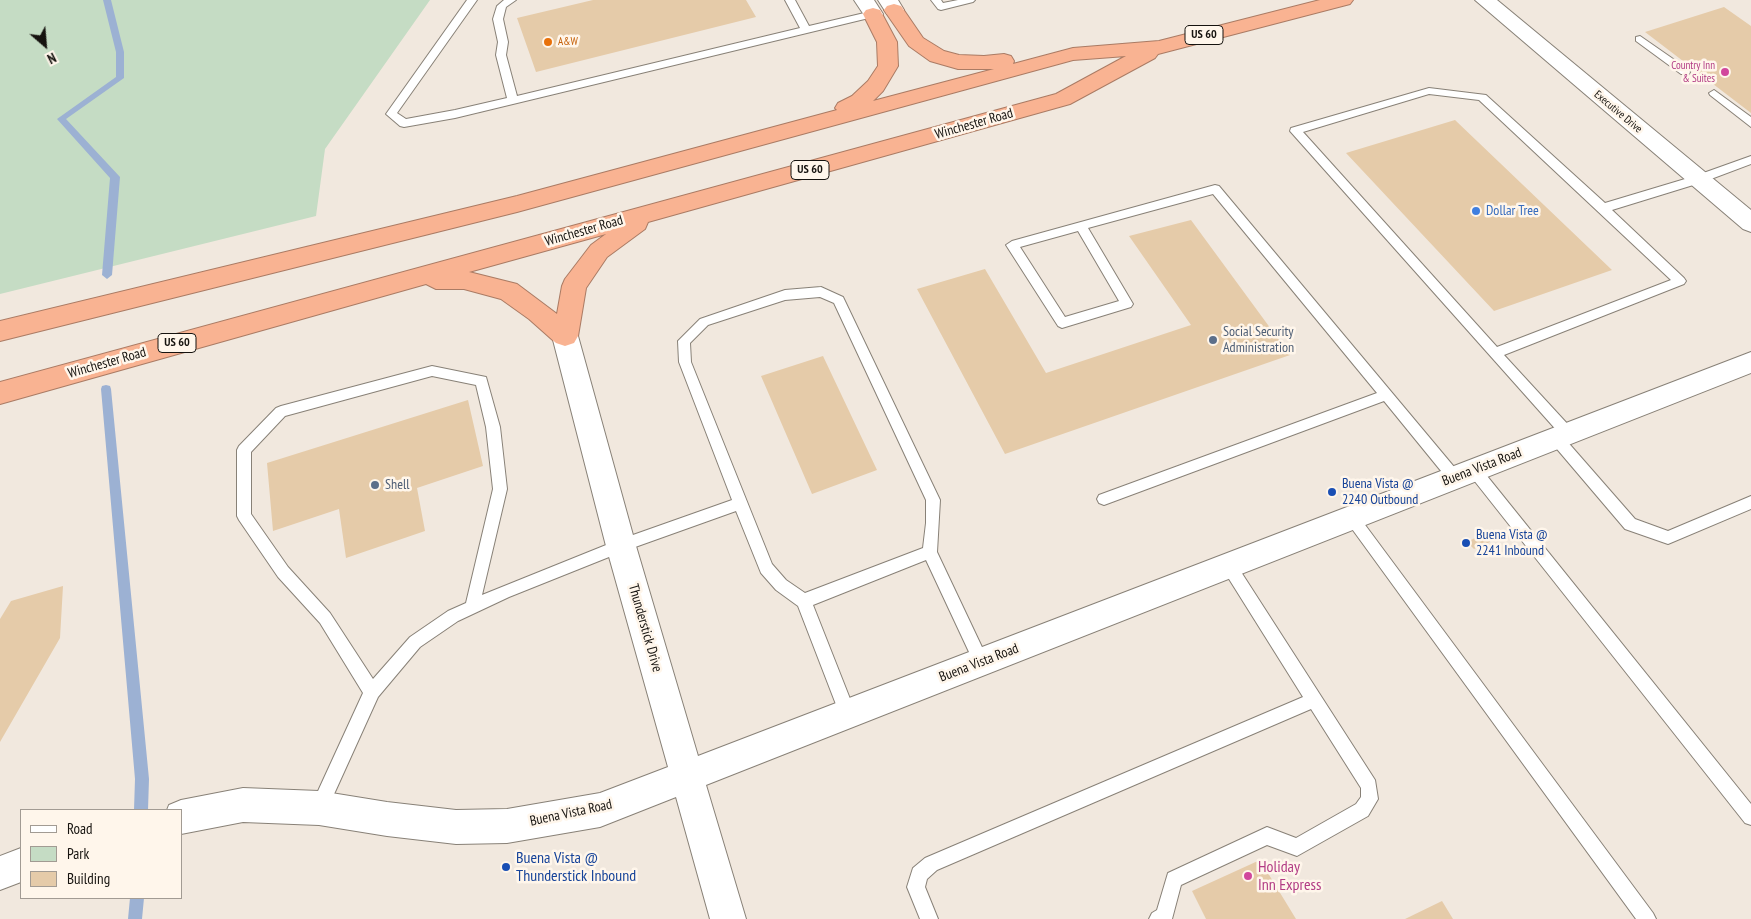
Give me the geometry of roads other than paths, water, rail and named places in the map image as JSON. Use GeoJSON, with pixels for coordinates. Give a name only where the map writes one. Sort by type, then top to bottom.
{"type":"FeatureCollection","features":[{"type":"Feature","properties":{"kind":"highway","name":"Winchester Road"},"geometry":{"type":"LineString","coordinates":[[0,330],[517,204],[1073,54],[1159,47],[1344,0]]}},
{"type":"Feature","properties":{"kind":"highway"},"geometry":{"type":"LineString","coordinates":[[880,6],[916,42],[937,56],[958,62],[984,63],[1073,54]]}},
{"type":"Feature","properties":{"kind":"highway"},"geometry":{"type":"LineString","coordinates":[[822,122],[866,96],[876,86],[888,66],[887,42],[880,6]]}},
{"type":"Feature","properties":{"kind":"highway","name":"Winchester Road"},"geometry":{"type":"LineString","coordinates":[[0,393],[1063,99],[1159,47]]}},
{"type":"Feature","properties":{"kind":"highway"},"geometry":{"type":"LineString","coordinates":[[565,336],[574,286],[599,251],[650,213]]}},
{"type":"Feature","properties":{"kind":"highway"},"geometry":{"type":"LineString","coordinates":[[408,280],[464,280],[508,290],[538,312],[565,336]]}},
{"type":"Feature","properties":{"kind":"street","name":"Executive Drive"},"geometry":{"type":"LineString","coordinates":[[1485,0],[1751,223]]}},
{"type":"Feature","properties":{"kind":"street","name":"Thunderstick Drive"},"geometry":{"type":"LineString","coordinates":[[565,336],[620,546],[728,919]]}},
{"type":"Feature","properties":{"kind":"street","name":"Buena Vista Road"},"geometry":{"type":"LineString","coordinates":[[192,814],[243,805],[319,808],[387,819],[456,827],[506,826],[600,810],[1751,362]]}},
{"type":"Feature","properties":{"kind":"street"},"geometry":{"type":"LineString","coordinates":[[0,873],[20,865]]}},
{"type":"Feature","properties":{"kind":"lane"},"geometry":{"type":"LineString","coordinates":[[472,0],[391,114],[404,122],[455,114],[806,30],[880,6]]}},
{"type":"Feature","properties":{"kind":"lane"},"geometry":{"type":"LineString","coordinates":[[510,0],[502,6],[498,19],[503,42],[501,55],[513,100]]}},
{"type":"Feature","properties":{"kind":"lane"},"geometry":{"type":"LineString","coordinates":[[790,0],[806,30]]}},
{"type":"Feature","properties":{"kind":"lane"},"geometry":{"type":"LineString","coordinates":[[936,0],[941,7],[970,0]]}},
{"type":"Feature","properties":{"kind":"lane"},"geometry":{"type":"LineString","coordinates":[[1640,39],[1685,72]]}},
{"type":"Feature","properties":{"kind":"lane"},"geometry":{"type":"LineString","coordinates":[[1495,353],[1680,282],[1603,208],[1482,97],[1429,91],[1295,131],[1495,353],[1630,524],[1668,538],[1751,502]]}},
{"type":"Feature","properties":{"kind":"lane"},"geometry":{"type":"LineString","coordinates":[[1714,94],[1751,123]]}},
{"type":"Feature","properties":{"kind":"lane"},"geometry":{"type":"LineString","coordinates":[[1603,208],[1699,179],[1751,160]]}},
{"type":"Feature","properties":{"kind":"lane"},"geometry":{"type":"LineString","coordinates":[[1081,226],[1127,304],[1062,323],[1012,245],[1215,189],[1386,395],[1464,474],[1751,817]]}},
{"type":"Feature","properties":{"kind":"lane"},"geometry":{"type":"LineString","coordinates":[[848,714],[804,601],[781,585],[766,568],[685,362],[684,341],[704,322],[785,295],[821,292],[839,300],[933,500],[930,552],[981,662]]}},
{"type":"Feature","properties":{"kind":"lane"},"geometry":{"type":"LineString","coordinates":[[372,692],[325,618],[283,572],[244,516],[244,450],[281,412],[432,371],[481,381],[493,427],[500,489],[472,607]]}},
{"type":"Feature","properties":{"kind":"lane"},"geometry":{"type":"LineString","coordinates":[[1104,499],[1386,395]]}},
{"type":"Feature","properties":{"kind":"lane"},"geometry":{"type":"LineString","coordinates":[[319,808],[372,692],[415,642],[453,616],[504,592],[620,546],[740,503]]}},
{"type":"Feature","properties":{"kind":"lane"},"geometry":{"type":"LineString","coordinates":[[1352,518],[1647,919]]}},
{"type":"Feature","properties":{"kind":"lane"},"geometry":{"type":"LineString","coordinates":[[804,601],[930,552]]}},
{"type":"Feature","properties":{"kind":"lane"},"geometry":{"type":"LineString","coordinates":[[1158,919],[1164,916],[1174,879],[1267,836],[1297,848],[1362,810],[1370,799],[1369,786],[1229,566]]}},
{"type":"Feature","properties":{"kind":"lane"},"geometry":{"type":"LineString","coordinates":[[928,919],[916,887],[919,874],[931,864],[1314,700]]}},
{"type":"Feature","properties":{"kind":"waterway"},"geometry":{"type":"LineString","coordinates":[[107,0],[120,52],[120,78],[61,119],[115,177],[107,275]]}},
{"type":"Feature","properties":{"kind":"waterway"},"geometry":{"type":"LineString","coordinates":[[106,389],[142,779],[141,809]]}},
{"type":"Feature","properties":{"kind":"waterway"},"geometry":{"type":"LineString","coordinates":[[135,919],[137,899]]}},
{"type":"Feature","properties":{"kind":"place","name":"A&W"},"geometry":{"type":"Point","coordinates":[548,42]}},
{"type":"Feature","properties":{"kind":"place","name":"Country Inn & Suites"},"geometry":{"type":"Point","coordinates":[1725,72]}},
{"type":"Feature","properties":{"kind":"place","name":"Dollar Tree"},"geometry":{"type":"Point","coordinates":[1476,211]}},
{"type":"Feature","properties":{"kind":"place","name":"Social Security Administration"},"geometry":{"type":"Point","coordinates":[1213,340]}},
{"type":"Feature","properties":{"kind":"place","name":"Shell"},"geometry":{"type":"Point","coordinates":[375,485]}},
{"type":"Feature","properties":{"kind":"place","name":"Buena Vista @ 2240 Outbound"},"geometry":{"type":"Point","coordinates":[1332,492]}},
{"type":"Feature","properties":{"kind":"place","name":"Buena Vista @ 2241 Inbound"},"geometry":{"type":"Point","coordinates":[1466,543]}},
{"type":"Feature","properties":{"kind":"place","name":"Buena Vista @ Thunderstick Inbound"},"geometry":{"type":"Point","coordinates":[506,867]}},
{"type":"Feature","properties":{"kind":"place","name":"Holiday Inn Express"},"geometry":{"type":"Point","coordinates":[1248,876]}}]}
